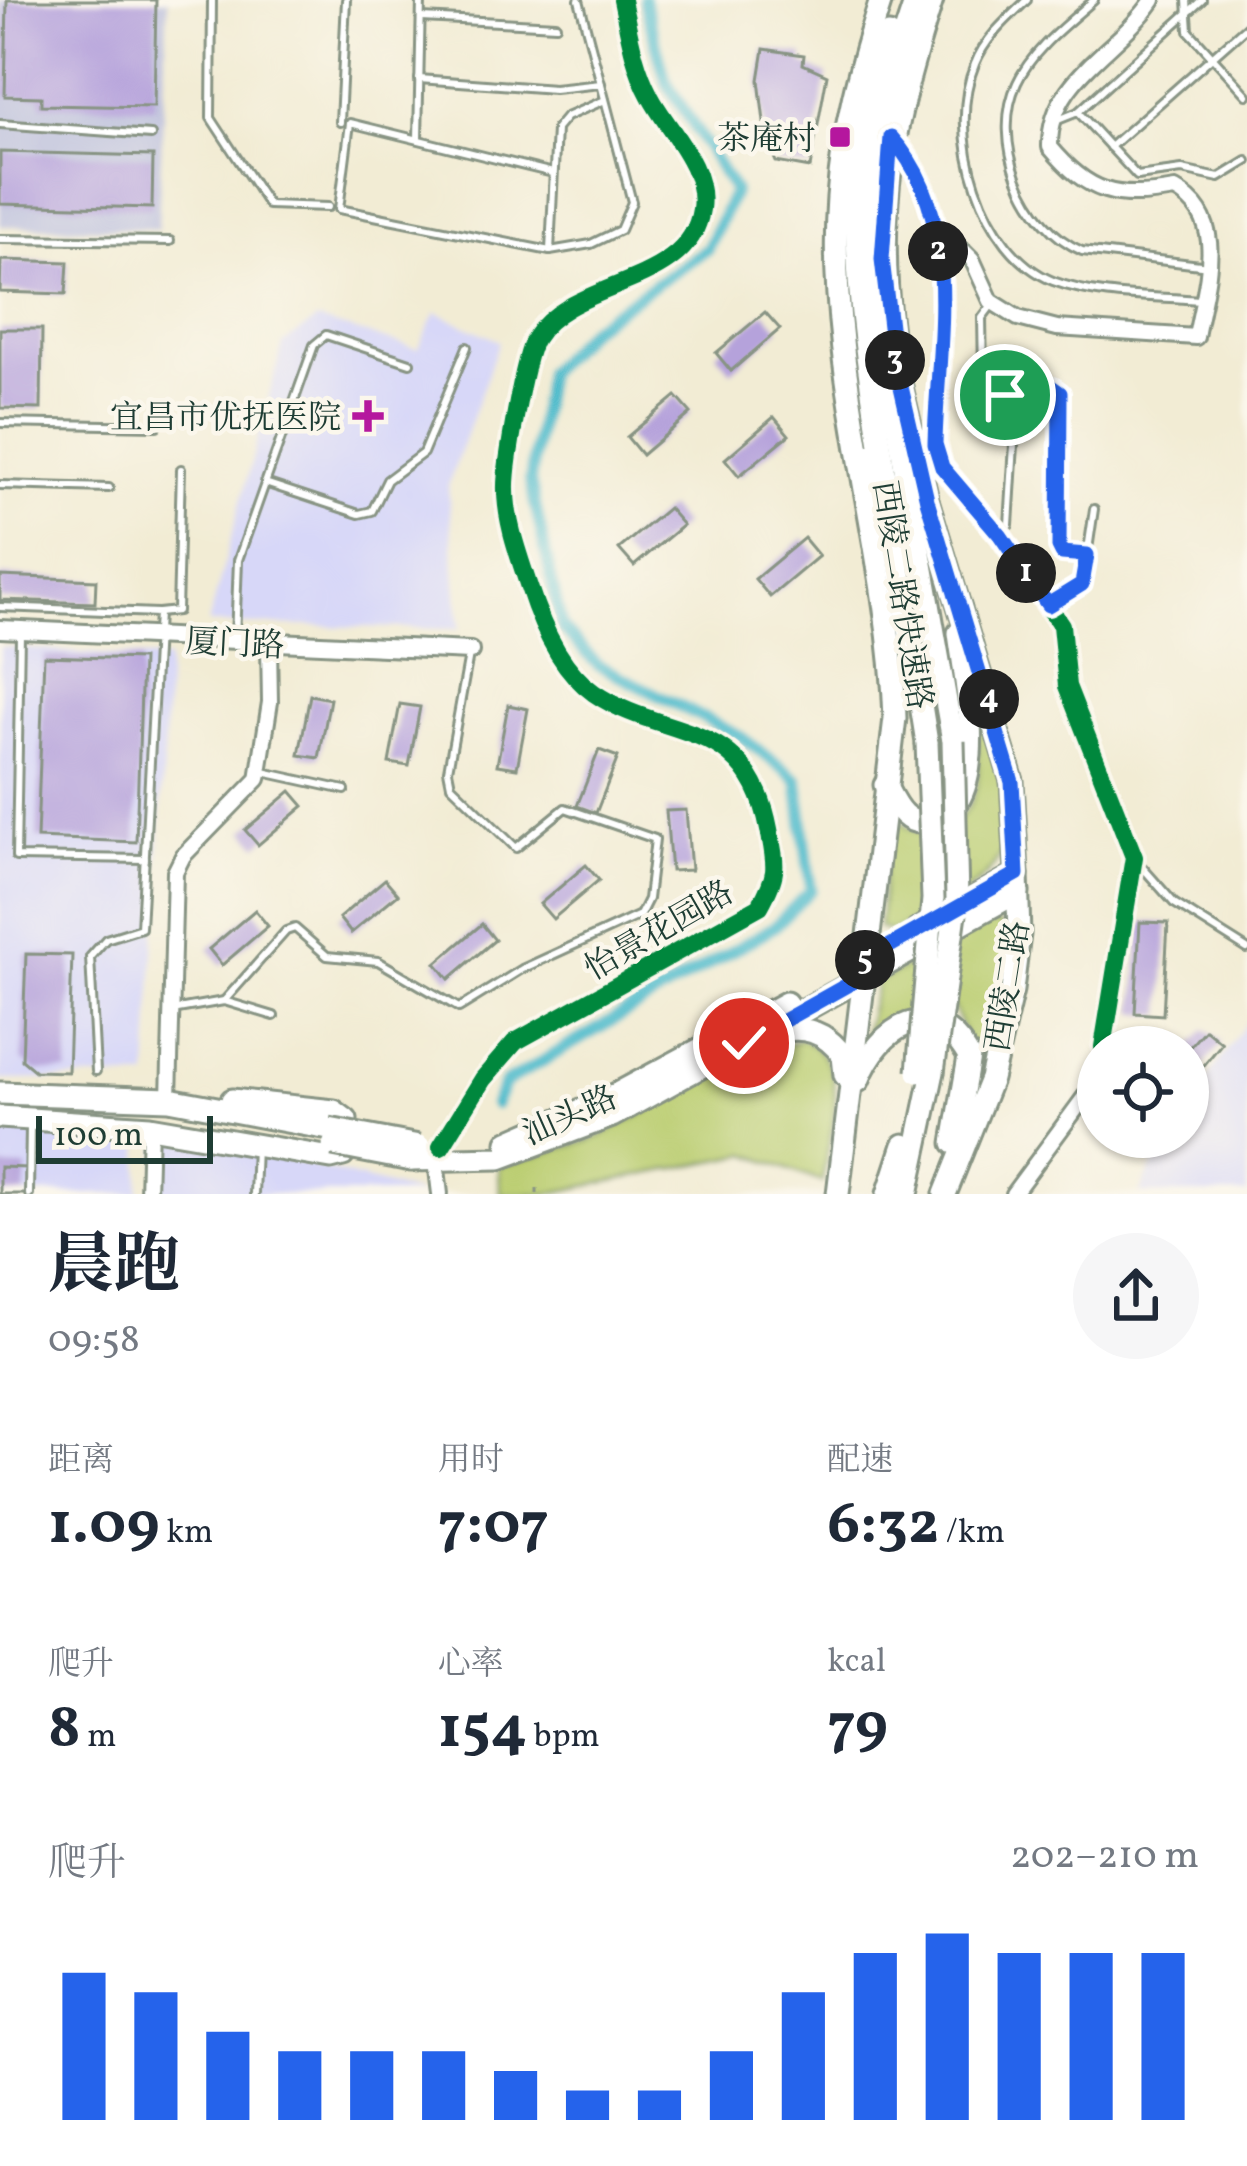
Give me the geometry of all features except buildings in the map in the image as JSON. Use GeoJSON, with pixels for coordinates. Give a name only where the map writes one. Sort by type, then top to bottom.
{"type":"FeatureCollection","features":[{"type":"Feature","properties":{"kind":"main road"},"geometry":{"type":"LineString","coordinates":[[838,1194],[895,718],[892,645],[843,347],[837,201],[845,128],[881,0]]}},
{"type":"Feature","properties":{"kind":"main road","name":"西陵二路快速路"},"geometry":{"type":"LineString","coordinates":[[891,1194],[925,1072],[933,899],[927,742],[880,392],[853,234],[874,77],[901,0]]}},
{"type":"Feature","properties":{"kind":"main road","name":"西陵二路快速路"},"geometry":{"type":"LineString","coordinates":[[907,1194],[957,898],[953,741],[880,392],[869,262],[869,200],[883,111],[916,0]]}},
{"type":"Feature","properties":{"kind":"main road","name":"西陵二路"},"geometry":{"type":"LineString","coordinates":[[932,0],[891,137],[882,259],[893,352],[927,500],[1012,782],[1018,883],[1012,990],[996,1057],[942,1194]]}},
{"type":"Feature","properties":{"kind":"main road"},"geometry":{"type":"LineString","coordinates":[[869,200],[891,137]]}},
{"type":"Feature","properties":{"kind":"main road"},"geometry":{"type":"LineString","coordinates":[[870,499],[880,392]]}},
{"type":"Feature","properties":{"kind":"main road"},"geometry":{"type":"LineString","coordinates":[[880,392],[927,500]]}},
{"type":"Feature","properties":{"kind":"main road"},"geometry":{"type":"LineString","coordinates":[[884,784],[906,819],[921,824],[944,818],[963,801],[969,766],[968,708],[956,597]]}},
{"type":"Feature","properties":{"kind":"main road","name":"汕头路"},"geometry":{"type":"LineString","coordinates":[[427,1154],[503,1143],[547,1127],[865,968],[1018,883]]}},
{"type":"Feature","properties":{"kind":"main road","name":"汕头路"},"geometry":{"type":"LineString","coordinates":[[0,1093],[169,1099],[427,1154],[500,1158],[553,1142],[744,1043],[865,968]]}},
{"type":"Feature","properties":{"kind":"main road"},"geometry":{"type":"LineString","coordinates":[[847,1110],[865,1061],[897,1028],[915,1022],[952,1032],[969,1057],[969,1080],[942,1194]]}},
{"type":"Feature","properties":{"kind":"main road"},"geometry":{"type":"LineString","coordinates":[[744,1043],[787,1029],[822,1034],[843,1056],[847,1110]]}},
{"type":"Feature","properties":{"kind":"main road","name":"汕头路"},"geometry":{"type":"LineString","coordinates":[[0,1106],[166,1115],[336,1137]]}},
{"type":"Feature","properties":{"kind":"main road"},"geometry":{"type":"LineString","coordinates":[[0,1117],[150,1127],[332,1158],[336,1137]]}},
{"type":"Feature","properties":{"kind":"street","name":"怡景花园路"},"geometry":{"type":"LineString","coordinates":[[427,1154],[514,1042],[760,906],[778,874],[767,819],[750,774],[718,747],[679,724],[620,706],[591,691],[543,633],[516,546],[505,489],[535,338],[585,298],[649,272],[686,244],[701,212],[701,181],[649,95],[632,50],[622,0]]}},
{"type":"Feature","properties":{"kind":"street"},"geometry":{"type":"LineString","coordinates":[[936,223],[972,259],[994,304],[1018,318],[1058,328],[1196,337],[1212,242],[1203,215],[1175,190],[1139,196],[1086,185],[1050,147],[1050,122],[1064,92],[1153,0]]}},
{"type":"Feature","properties":{"kind":"street"},"geometry":{"type":"LineString","coordinates":[[891,137],[923,176],[936,223],[941,298],[935,444],[942,467],[1000,535],[1060,625],[1074,705],[1134,857],[1106,1026]]}},
{"type":"Feature","properties":{"kind":"street","name":"厦门路"},"geometry":{"type":"LineString","coordinates":[[0,629],[470,652]]}},
{"type":"Feature","properties":{"kind":"street"},"geometry":{"type":"LineString","coordinates":[[169,1099],[175,872],[183,856],[243,797],[260,772],[270,702],[269,644]]}},
{"type":"Feature","properties":{"kind":"street"},"geometry":{"type":"LineString","coordinates":[[1013,1194],[1077,1107]]}},
{"type":"Feature","properties":{"kind":"street"},"geometry":{"type":"LineString","coordinates":[[148,1194],[150,1127]]}},
{"type":"Feature","properties":{"kind":"street"},"geometry":{"type":"LineString","coordinates":[[427,1154],[440,1194]]}},
{"type":"Feature","properties":{"kind":"lane"},"geometry":{"type":"LineString","coordinates":[[212,0],[211,118],[218,135],[268,205],[328,208]]}},
{"type":"Feature","properties":{"kind":"lane"},"geometry":{"type":"LineString","coordinates":[[340,122],[346,0]]}},
{"type":"Feature","properties":{"kind":"lane"},"geometry":{"type":"LineString","coordinates":[[418,140],[421,0]]}},
{"type":"Feature","properties":{"kind":"lane"},"geometry":{"type":"LineString","coordinates":[[553,172],[350,123],[339,209],[550,251],[591,244],[627,221],[632,202],[579,0]]}},
{"type":"Feature","properties":{"kind":"lane"},"geometry":{"type":"LineString","coordinates":[[1027,0],[995,31],[968,84],[967,158],[992,220],[1033,270],[1052,280],[1083,289],[1202,300]]}},
{"type":"Feature","properties":{"kind":"lane"},"geometry":{"type":"LineString","coordinates":[[1094,0],[1033,58],[1016,84],[1008,136],[1024,190],[1063,243],[1082,251],[1210,266]]}},
{"type":"Feature","properties":{"kind":"lane"},"geometry":{"type":"LineString","coordinates":[[1187,0],[1190,31],[1247,95]]}},
{"type":"Feature","properties":{"kind":"lane"},"geometry":{"type":"LineString","coordinates":[[1050,122],[1078,112],[1202,0]]}},
{"type":"Feature","properties":{"kind":"lane"},"geometry":{"type":"LineString","coordinates":[[421,18],[556,25]]}},
{"type":"Feature","properties":{"kind":"lane"},"geometry":{"type":"LineString","coordinates":[[1110,147],[1247,26]]}},
{"type":"Feature","properties":{"kind":"lane"},"geometry":{"type":"LineString","coordinates":[[419,79],[554,89],[601,83]]}},
{"type":"Feature","properties":{"kind":"lane"},"geometry":{"type":"LineString","coordinates":[[550,251],[556,129],[566,117],[605,100]]}},
{"type":"Feature","properties":{"kind":"lane"},"geometry":{"type":"LineString","coordinates":[[1078,112],[1137,176],[1182,170],[1219,178],[1247,161]]}},
{"type":"Feature","properties":{"kind":"lane"},"geometry":{"type":"LineString","coordinates":[[0,124],[151,135]]}},
{"type":"Feature","properties":{"kind":"lane"},"geometry":{"type":"LineString","coordinates":[[0,239],[170,242]]}},
{"type":"Feature","properties":{"kind":"lane"},"geometry":{"type":"LineString","coordinates":[[983,373],[982,318],[994,304]]}},
{"type":"Feature","properties":{"kind":"lane"},"geometry":{"type":"LineString","coordinates":[[235,643],[236,572],[314,345],[326,335],[410,363]]}},
{"type":"Feature","properties":{"kind":"lane"},"geometry":{"type":"LineString","coordinates":[[265,483],[358,514],[372,512],[387,480],[423,453],[467,347]]}},
{"type":"Feature","properties":{"kind":"lane"},"geometry":{"type":"LineString","coordinates":[[996,394],[1017,396],[1053,388],[1060,393],[1059,547],[1062,553],[1087,555]]}},
{"type":"Feature","properties":{"kind":"lane"},"geometry":{"type":"LineString","coordinates":[[1009,525],[1017,396]]}},
{"type":"Feature","properties":{"kind":"lane"},"geometry":{"type":"LineString","coordinates":[[0,423],[157,426]]}},
{"type":"Feature","properties":{"kind":"lane"},"geometry":{"type":"LineString","coordinates":[[0,608],[177,611],[181,470]]}},
{"type":"Feature","properties":{"kind":"lane"},"geometry":{"type":"LineString","coordinates":[[0,485],[110,488]]}},
{"type":"Feature","properties":{"kind":"lane"},"geometry":{"type":"LineString","coordinates":[[1048,605],[1082,584],[1094,508]]}},
{"type":"Feature","properties":{"kind":"lane"},"geometry":{"type":"LineString","coordinates":[[96,1071],[90,957],[106,939],[142,928],[158,613]]}},
{"type":"Feature","properties":{"kind":"lane"},"geometry":{"type":"LineString","coordinates":[[20,630],[16,857],[145,859]]}},
{"type":"Feature","properties":{"kind":"lane"},"geometry":{"type":"LineString","coordinates":[[224,1001],[296,928],[327,956],[378,961],[458,1008],[522,969],[640,915],[655,839],[645,832],[565,808],[516,848],[451,785],[448,770],[470,652]]}},
{"type":"Feature","properties":{"kind":"lane"},"geometry":{"type":"LineString","coordinates":[[260,772],[345,790]]}},
{"type":"Feature","properties":{"kind":"lane"},"geometry":{"type":"LineString","coordinates":[[1134,857],[1174,903],[1247,949]]}},
{"type":"Feature","properties":{"kind":"lane"},"geometry":{"type":"LineString","coordinates":[[172,1010],[224,1001],[274,1016]]}},
{"type":"Feature","properties":{"kind":"lane"},"geometry":{"type":"LineString","coordinates":[[28,1194],[30,1118]]}},
{"type":"Feature","properties":{"kind":"lane"},"geometry":{"type":"LineString","coordinates":[[254,1194],[256,1144]]}},
{"type":"Feature","properties":{"kind":"shaded area"},"geometry":{"type":"Polygon","coordinates":[[[0,0],[168,0],[158,229],[0,226],[0,0]]]}},
{"type":"Feature","properties":{"kind":"shaded area","name":"宜昌市优抚医院"},"geometry":{"type":"Polygon","coordinates":[[[436,312],[499,341],[448,486],[460,629],[208,624],[283,344],[317,320],[418,349],[436,312]]]}},
{"type":"Feature","properties":{"kind":"shaded area"},"geometry":{"type":"Polygon","coordinates":[[[0,647],[168,659],[148,1078],[0,1080],[0,647]]]}},
{"type":"Feature","properties":{"kind":"shaded area"},"geometry":{"type":"Polygon","coordinates":[[[1247,1021],[1247,1194],[1139,1194],[1157,1158],[1209,1158],[1209,1076],[1247,1021]]]}},
{"type":"Feature","properties":{"kind":"shaded area"},"geometry":{"type":"Polygon","coordinates":[[[0,1126],[141,1129],[139,1194],[0,1194],[0,1126]]]}},
{"type":"Feature","properties":{"kind":"shaded area"},"geometry":{"type":"Polygon","coordinates":[[[158,1138],[262,1153],[419,1194],[156,1194],[158,1138]]]}},
{"type":"Feature","properties":{"kind":"green space"},"geometry":{"type":"Polygon","coordinates":[[[973,689],[1005,787],[1006,837],[998,860],[981,880],[950,901],[893,932],[879,928],[890,813],[919,832],[941,829],[958,819],[976,788],[973,689]]]}},
{"type":"Feature","properties":{"kind":"green space"},"geometry":{"type":"Polygon","coordinates":[[[993,922],[1005,927],[1009,968],[1001,1014],[975,1100],[971,1098],[975,1057],[953,1007],[903,1016],[862,1045],[877,982],[993,922]]]}},
{"type":"Feature","properties":{"kind":"green space"},"geometry":{"type":"Polygon","coordinates":[[[802,1039],[819,1051],[834,1084],[833,1123],[822,1182],[748,1154],[546,1194],[500,1194],[499,1166],[592,1140],[751,1057],[802,1039]]]}},
{"type":"Feature","properties":{"kind":"waterway"},"geometry":{"type":"LineString","coordinates":[[495,1104],[505,1083],[775,926],[811,890],[798,780],[741,737],[598,665],[562,628],[530,481],[547,372],[590,328],[707,249],[734,191],[666,81],[644,0]]}},
{"type":"Feature","properties":{"kind":"cycle path"},"geometry":{"type":"LineString","coordinates":[[441,1147],[483,1079],[515,1042],[760,906],[773,877],[769,829],[758,793],[743,767],[700,737],[594,693],[562,659],[534,601],[508,514],[512,437],[535,338],[575,304],[676,254],[692,235],[701,209],[692,164],[640,73],[622,0]]}},
{"type":"Feature","properties":{"kind":"cycle path"},"geometry":{"type":"LineString","coordinates":[[891,137],[915,169],[930,205],[938,243],[942,324],[936,444],[942,467],[1000,535],[1061,625],[1067,686],[1134,857],[1106,1026]]}},
{"type":"Feature","properties":{"kind":"place","name":"茶庵村"},"geometry":{"type":"Point","coordinates":[840,137]}},
{"type":"Feature","properties":{"kind":"place","name":"宜昌市优抚医院"},"geometry":{"type":"Point","coordinates":[368,416]}},
{"type":"Feature","properties":{"kind":"route"},"geometry":{"type":"LineString","coordinates":[[744,1043],[865,975],[865,960],[1017,874],[1012,782],[927,500],[893,352],[882,259],[891,137],[923,176],[936,223],[941,298],[935,444],[942,467],[1000,535],[1048,605],[1079,588],[1087,555],[1062,553],[1059,547],[1060,393],[1053,388],[1005,395]]}}]}
